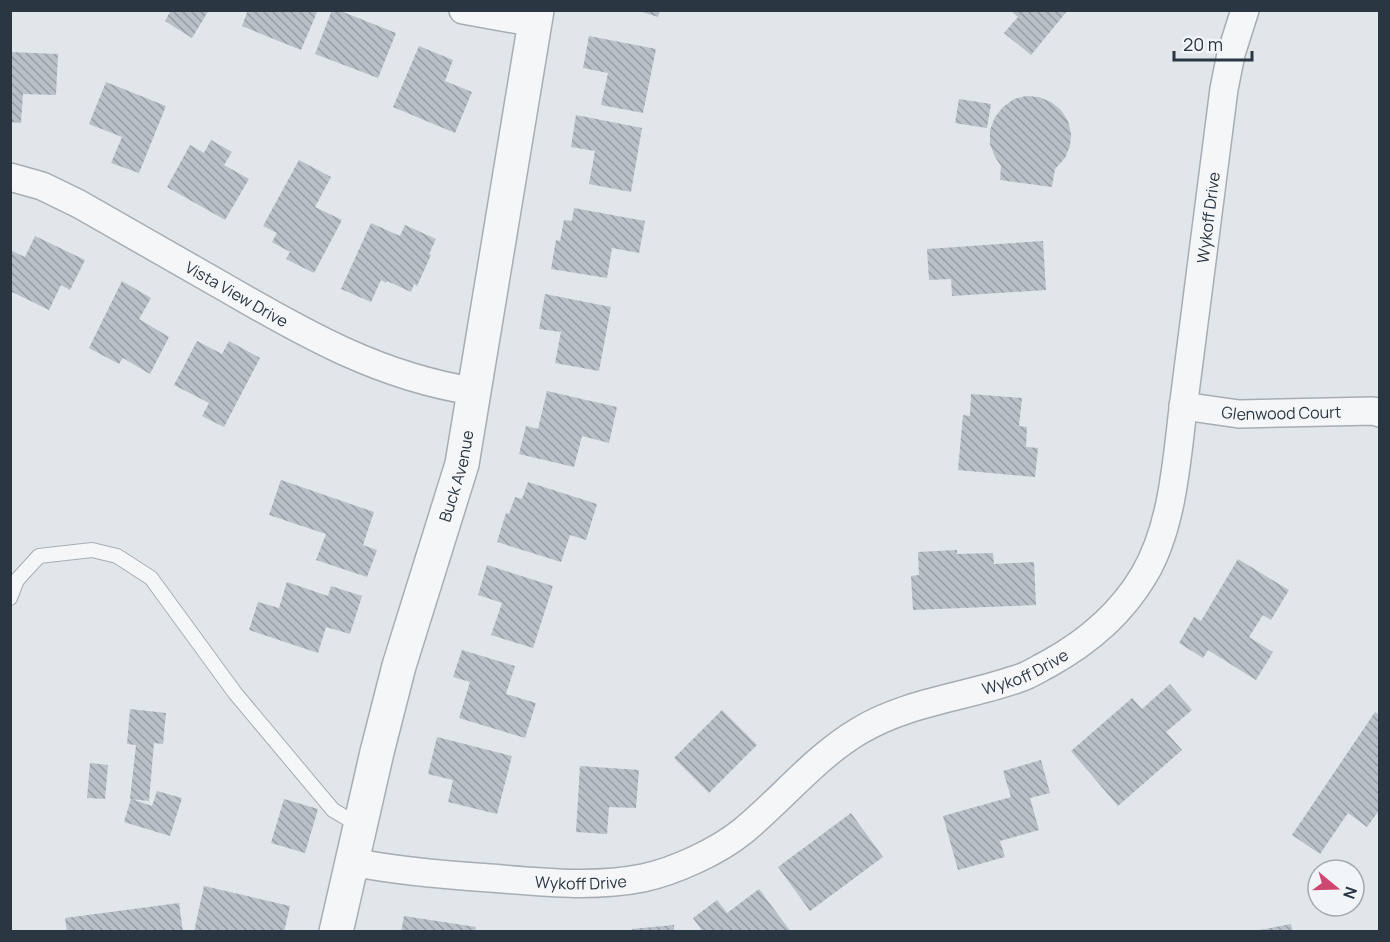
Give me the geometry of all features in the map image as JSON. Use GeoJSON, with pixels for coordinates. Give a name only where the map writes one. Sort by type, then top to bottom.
{"type":"FeatureCollection","features":[{"type":"Feature","properties":{"kind":"street"},"geometry":{"type":"LineString","coordinates":[[463,10],[536,17]]}},
{"type":"Feature","properties":{"kind":"street","name":"Wykoff Drive"},"geometry":{"type":"LineString","coordinates":[[352,862],[379,868],[435,874],[568,884],[603,883],[645,877],[698,859],[741,833],[819,759],[860,730],[892,715],[1021,679],[1074,650],[1097,632],[1120,608],[1144,575],[1161,539],[1173,482],[1224,88],[1231,54],[1245,10]]}},
{"type":"Feature","properties":{"kind":"street","name":"Buck Avenue"},"geometry":{"type":"LineString","coordinates":[[336,932],[399,666],[462,464],[536,17]]}},
{"type":"Feature","properties":{"kind":"street","name":"Vista View Drive"},"geometry":{"type":"LineString","coordinates":[[10,177],[42,186],[79,204],[308,335],[387,369],[445,387],[473,391]]}},
{"type":"Feature","properties":{"kind":"street","name":"Glenwood Court"},"geometry":{"type":"LineString","coordinates":[[1183,406],[1239,414],[1373,411],[1380,413]]}},
{"type":"Feature","properties":{"kind":"lane"},"geometry":{"type":"LineString","coordinates":[[10,598],[17,580],[39,556],[92,550],[117,556],[151,579],[234,693],[333,810],[360,826]]}},
{"type":"Feature","properties":{"kind":"building"},"geometry":{"type":"Polygon","coordinates":[[[171,10],[209,10],[192,38],[165,21],[171,10]]]}},
{"type":"Feature","properties":{"kind":"building"},"geometry":{"type":"Polygon","coordinates":[[[248,10],[318,10],[301,50],[242,26],[248,10]]]}},
{"type":"Feature","properties":{"kind":"building"},"geometry":{"type":"Polygon","coordinates":[[[332,10],[338,10],[396,33],[378,78],[315,54],[332,10]]]}},
{"type":"Feature","properties":{"kind":"building"},"geometry":{"type":"Polygon","coordinates":[[[636,10],[660,10],[658,17],[636,10]]]}},
{"type":"Feature","properties":{"kind":"building"},"geometry":{"type":"Polygon","coordinates":[[[1010,10],[1068,10],[1031,55],[1004,33],[1018,17],[1010,10]]]}},
{"type":"Feature","properties":{"kind":"building"},"geometry":{"type":"Polygon","coordinates":[[[589,36],[656,49],[643,113],[601,105],[608,73],[583,68],[589,36]]]}},
{"type":"Feature","properties":{"kind":"building"},"geometry":{"type":"Polygon","coordinates":[[[419,46],[453,60],[445,81],[472,92],[455,133],[393,107],[419,46]]]}},
{"type":"Feature","properties":{"kind":"building"},"geometry":{"type":"Polygon","coordinates":[[[10,52],[58,54],[56,95],[23,94],[21,123],[10,122],[10,52]]]}},
{"type":"Feature","properties":{"kind":"building"},"geometry":{"type":"Polygon","coordinates":[[[106,82],[166,106],[139,173],[111,163],[122,137],[89,124],[106,82]]]}},
{"type":"Feature","properties":{"kind":"building"},"geometry":{"type":"Polygon","coordinates":[[[1026,96],[1039,97],[1051,102],[1061,110],[1068,121],[1071,133],[1070,146],[1065,158],[1055,169],[1052,187],[1000,180],[1001,166],[990,144],[990,130],[995,117],[1003,107],[1014,99],[1026,96]]]}},
{"type":"Feature","properties":{"kind":"building"},"geometry":{"type":"Polygon","coordinates":[[[959,99],[991,104],[987,128],[955,123],[959,99]]]}},
{"type":"Feature","properties":{"kind":"building"},"geometry":{"type":"Polygon","coordinates":[[[576,115],[642,128],[631,192],[589,184],[595,151],[571,147],[576,115]]]}},
{"type":"Feature","properties":{"kind":"building"},"geometry":{"type":"Polygon","coordinates":[[[211,140],[232,152],[224,165],[249,179],[225,220],[167,187],[190,145],[204,153],[211,140]]]}},
{"type":"Feature","properties":{"kind":"building"},"geometry":{"type":"Polygon","coordinates":[[[299,160],[331,177],[315,207],[342,220],[314,273],[286,259],[290,252],[272,242],[277,233],[263,226],[299,160]]]}},
{"type":"Feature","properties":{"kind":"building"},"geometry":{"type":"Polygon","coordinates":[[[574,208],[645,221],[639,253],[612,248],[607,278],[551,269],[556,240],[560,241],[564,220],[572,221],[574,208]]]}},
{"type":"Feature","properties":{"kind":"building"},"geometry":{"type":"Polygon","coordinates":[[[371,223],[400,236],[405,225],[436,239],[417,286],[414,284],[411,292],[381,280],[371,302],[341,289],[371,223]]]}},
{"type":"Feature","properties":{"kind":"building"},"geometry":{"type":"Polygon","coordinates":[[[35,236],[85,260],[70,290],[61,285],[49,310],[10,291],[10,250],[25,257],[35,236]]]}},
{"type":"Feature","properties":{"kind":"building"},"geometry":{"type":"Polygon","coordinates":[[[1043,241],[1046,290],[952,296],[951,279],[929,280],[927,249],[1043,241]]]}},
{"type":"Feature","properties":{"kind":"building"},"geometry":{"type":"Polygon","coordinates":[[[122,281],[151,298],[139,319],[169,337],[150,374],[123,358],[119,364],[89,348],[122,281]]]}},
{"type":"Feature","properties":{"kind":"building"},"geometry":{"type":"Polygon","coordinates":[[[545,294],[611,307],[599,371],[555,363],[561,332],[539,329],[545,294]]]}},
{"type":"Feature","properties":{"kind":"building"},"geometry":{"type":"Polygon","coordinates":[[[197,341],[222,354],[229,341],[260,358],[224,427],[202,416],[209,403],[174,385],[197,341]]]}},
{"type":"Feature","properties":{"kind":"building"},"geometry":{"type":"Polygon","coordinates":[[[547,391],[617,407],[609,443],[582,436],[574,467],[519,454],[526,426],[538,429],[547,391]]]}},
{"type":"Feature","properties":{"kind":"building"},"geometry":{"type":"Polygon","coordinates":[[[971,394],[1022,398],[1019,426],[1027,427],[1026,447],[1038,448],[1035,477],[958,470],[963,415],[970,416],[971,394]]]}},
{"type":"Feature","properties":{"kind":"building"},"geometry":{"type":"Polygon","coordinates":[[[281,480],[374,512],[363,545],[377,550],[367,577],[316,560],[326,534],[269,515],[281,480]]]}},
{"type":"Feature","properties":{"kind":"building"},"geometry":{"type":"Polygon","coordinates":[[[528,482],[597,504],[586,540],[570,535],[561,562],[497,542],[506,513],[509,514],[515,497],[522,499],[528,482]]]}},
{"type":"Feature","properties":{"kind":"building"},"geometry":{"type":"Polygon","coordinates":[[[957,550],[957,554],[993,553],[994,564],[1034,562],[1036,605],[913,610],[911,576],[919,575],[918,552],[957,550]]]}},
{"type":"Feature","properties":{"kind":"building"},"geometry":{"type":"Polygon","coordinates":[[[1238,559],[1289,590],[1271,620],[1263,615],[1249,637],[1273,652],[1256,680],[1208,650],[1203,658],[1179,643],[1194,617],[1201,621],[1238,559]]]}},
{"type":"Feature","properties":{"kind":"building"},"geometry":{"type":"Polygon","coordinates":[[[487,565],[553,586],[533,648],[491,635],[502,603],[478,595],[487,565]]]}},
{"type":"Feature","properties":{"kind":"building"},"geometry":{"type":"Polygon","coordinates":[[[287,582],[328,596],[331,586],[362,596],[350,634],[326,627],[318,653],[249,630],[258,602],[279,608],[287,582]]]}},
{"type":"Feature","properties":{"kind":"building"},"geometry":{"type":"Polygon","coordinates":[[[462,650],[515,666],[506,694],[536,703],[525,738],[459,718],[470,682],[453,677],[462,650]]]}},
{"type":"Feature","properties":{"kind":"building"},"geometry":{"type":"Polygon","coordinates":[[[1170,684],[1192,710],[1166,732],[1182,750],[1118,806],[1071,751],[1132,698],[1142,709],[1170,684]]]}},
{"type":"Feature","properties":{"kind":"building"},"geometry":{"type":"Polygon","coordinates":[[[130,709],[166,713],[163,744],[154,743],[149,801],[130,799],[136,745],[127,744],[130,709]]]}},
{"type":"Feature","properties":{"kind":"building"},"geometry":{"type":"Polygon","coordinates":[[[722,710],[757,745],[709,793],[674,758],[722,710]]]}},
{"type":"Feature","properties":{"kind":"building"},"geometry":{"type":"Polygon","coordinates":[[[1375,712],[1380,715],[1380,809],[1367,827],[1348,813],[1320,854],[1292,835],[1375,712]]]}},
{"type":"Feature","properties":{"kind":"building"},"geometry":{"type":"Polygon","coordinates":[[[437,737],[512,756],[497,814],[448,802],[453,780],[428,774],[437,737]]]}},
{"type":"Feature","properties":{"kind":"building"},"geometry":{"type":"Polygon","coordinates":[[[1041,760],[1050,793],[1030,798],[1039,830],[1000,841],[1005,857],[958,870],[943,816],[1011,797],[1003,771],[1041,760]]]}},
{"type":"Feature","properties":{"kind":"building"},"geometry":{"type":"Polygon","coordinates":[[[90,763],[108,765],[105,799],[87,798],[90,763]]]}},
{"type":"Feature","properties":{"kind":"building"},"geometry":{"type":"Polygon","coordinates":[[[580,766],[639,770],[636,808],[609,807],[607,834],[576,832],[580,766]]]}},
{"type":"Feature","properties":{"kind":"building"},"geometry":{"type":"Polygon","coordinates":[[[157,791],[182,798],[170,836],[124,822],[131,799],[152,806],[157,791]]]}},
{"type":"Feature","properties":{"kind":"building"},"geometry":{"type":"Polygon","coordinates":[[[284,799],[318,809],[305,853],[271,843],[284,799]]]}},
{"type":"Feature","properties":{"kind":"building"},"geometry":{"type":"Polygon","coordinates":[[[851,813],[883,857],[810,911],[778,867],[851,813]]]}},
{"type":"Feature","properties":{"kind":"building"},"geometry":{"type":"Polygon","coordinates":[[[204,886],[290,906],[284,932],[194,932],[204,886]]]}},
{"type":"Feature","properties":{"kind":"building"},"geometry":{"type":"Polygon","coordinates":[[[759,889],[791,932],[703,932],[693,918],[717,900],[727,913],[759,889]]]}},
{"type":"Feature","properties":{"kind":"building"},"geometry":{"type":"Polygon","coordinates":[[[179,903],[183,932],[67,932],[65,918],[179,903]]]}},
{"type":"Feature","properties":{"kind":"building"},"geometry":{"type":"Polygon","coordinates":[[[404,916],[476,927],[475,932],[401,932],[404,916]]]}},
{"type":"Feature","properties":{"kind":"building"},"geometry":{"type":"Polygon","coordinates":[[[1291,924],[1293,932],[1260,932],[1260,930],[1291,924]]]}},
{"type":"Feature","properties":{"kind":"building"},"geometry":{"type":"Polygon","coordinates":[[[674,925],[674,932],[633,932],[632,929],[674,925]]]}}]}
